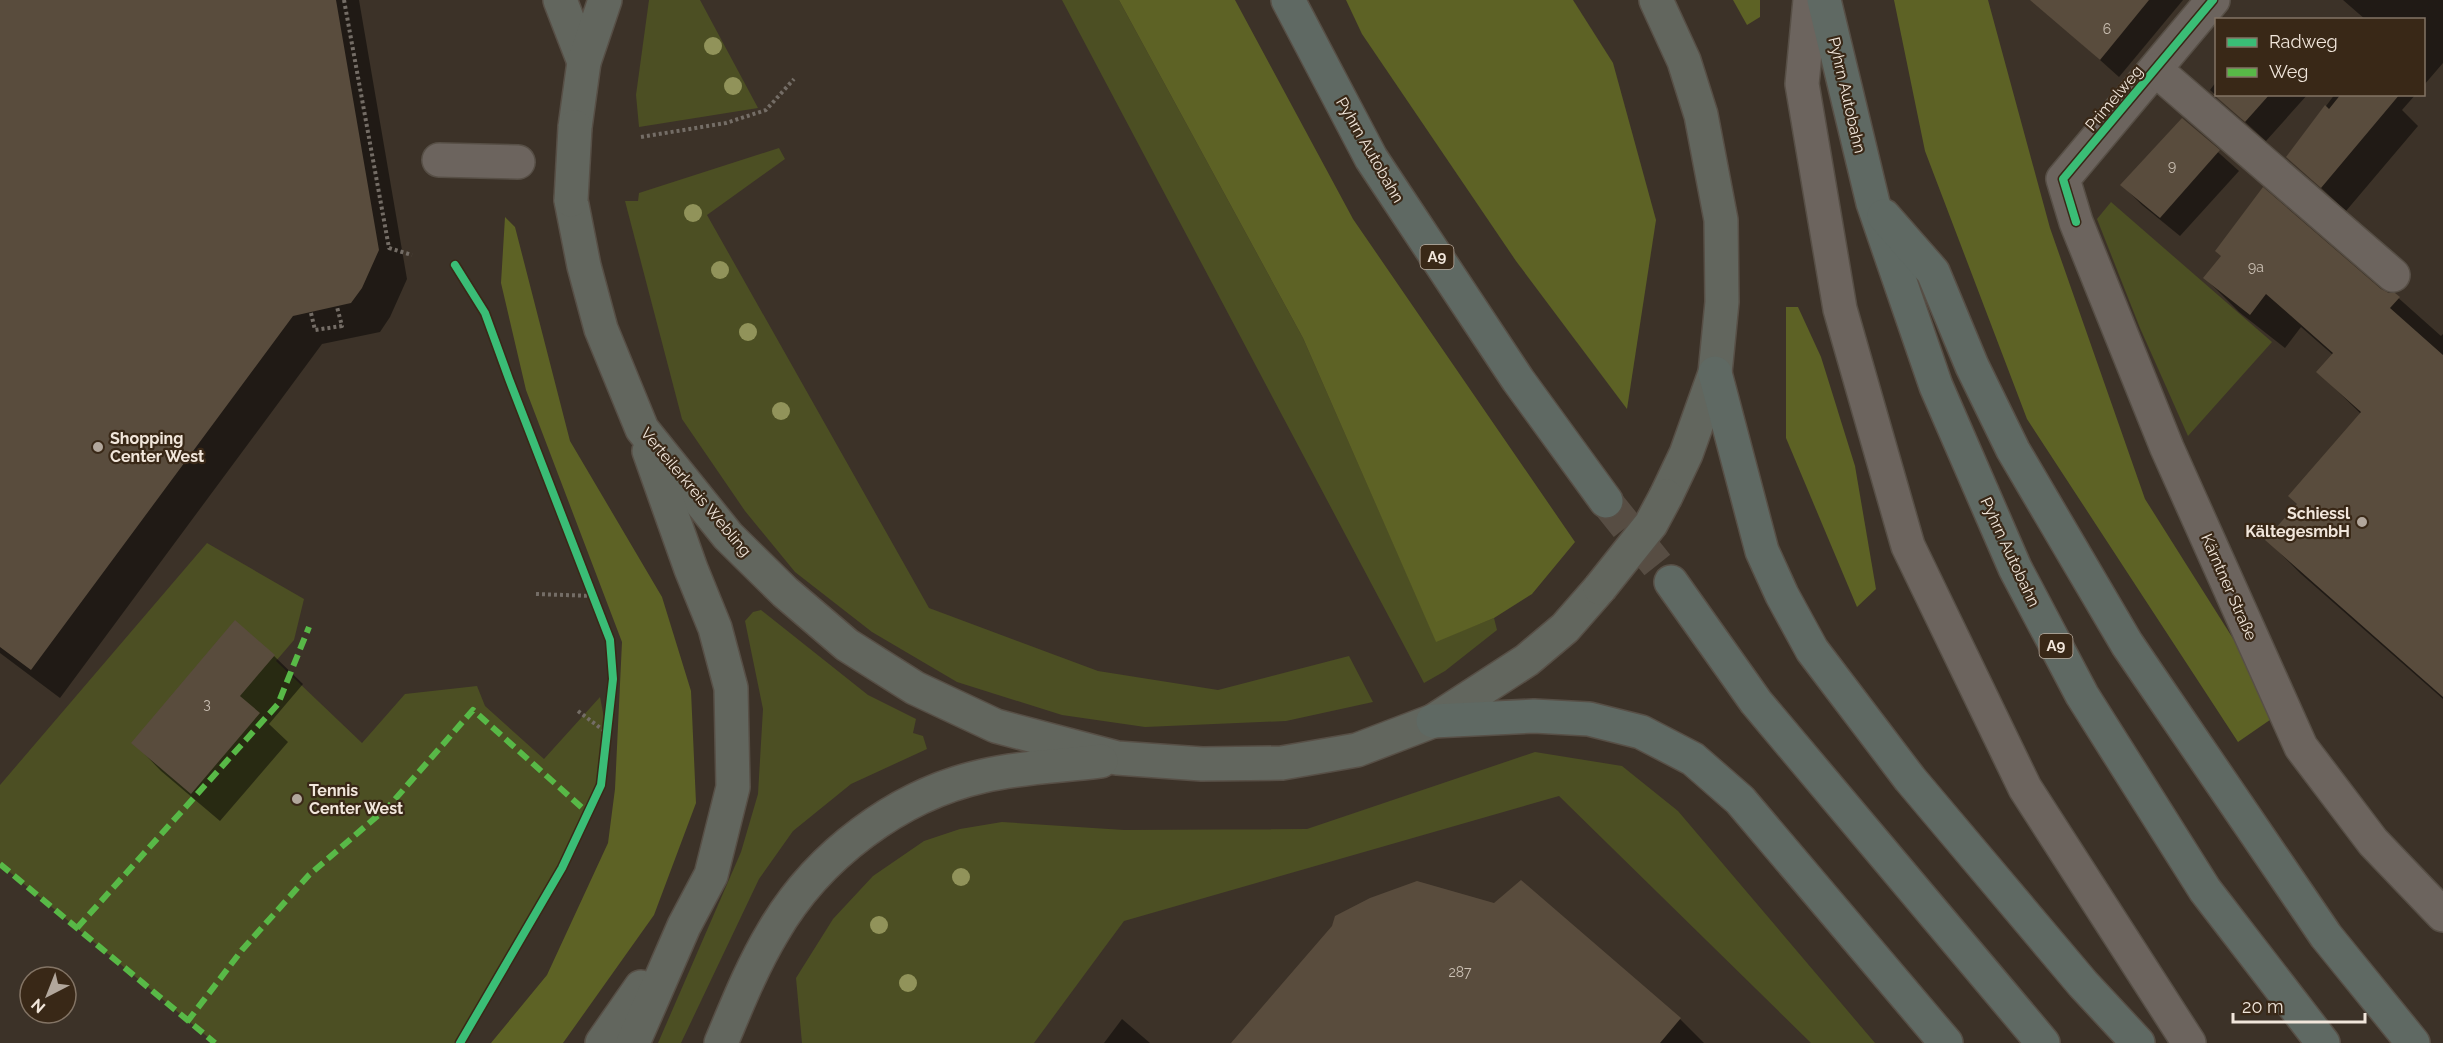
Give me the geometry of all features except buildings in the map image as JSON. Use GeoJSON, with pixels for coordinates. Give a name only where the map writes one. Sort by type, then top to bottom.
{"type":"FeatureCollection","features":[{"type":"Feature","properties":{"kind":"highway","name":"Pyhrn Autobahn"},"geometry":{"type":"LineString","coordinates":[[1288,0],[1371,159],[1518,380],[1606,501]]}},
{"type":"Feature","properties":{"kind":"highway","name":"Pyhrn Autobahn"},"geometry":{"type":"LineString","coordinates":[[1824,0],[1873,203],[1936,386],[2015,568],[2082,695],[2205,890],[2323,1043]]}},
{"type":"Feature","properties":{"kind":"highway"},"geometry":{"type":"LineString","coordinates":[[1873,203],[1933,272],[1972,366],[2013,450],[2127,644],[2326,936],[2413,1043]]}},
{"type":"Feature","properties":{"kind":"highway"},"geometry":{"type":"LineString","coordinates":[[1715,373],[1762,551],[1782,595],[1812,650],[1910,779],[2083,984],[2138,1043]]}},
{"type":"Feature","properties":{"kind":"highway"},"geometry":{"type":"LineString","coordinates":[[1671,582],[1756,702],[2043,1043]]}},
{"type":"Feature","properties":{"kind":"highway"},"geometry":{"type":"LineString","coordinates":[[1433,721],[1534,716],[1590,718],[1641,732],[1694,759],[1740,800],[1946,1043]]}},
{"type":"Feature","properties":{"kind":"main road"},"geometry":{"type":"LineString","coordinates":[[560,0],[584,62]]}},
{"type":"Feature","properties":{"kind":"main road","name":"Verteilerkreis Webling"},"geometry":{"type":"LineString","coordinates":[[605,0],[584,62],[574,127],[571,200],[584,266],[601,328],[642,429],[729,536],[784,592],[847,645],[915,688],[996,726],[1118,758],[1202,764],[1282,763],[1357,750],[1433,721],[1527,660],[1565,628],[1651,524],[1686,454],[1715,373],[1722,302],[1721,220],[1701,115],[1683,61],[1656,0]]}},
{"type":"Feature","properties":{"kind":"main road"},"geometry":{"type":"LineString","coordinates":[[633,1043],[684,926],[711,875],[733,787],[730,688],[715,628],[691,569],[642,429]]}},
{"type":"Feature","properties":{"kind":"main road"},"geometry":{"type":"LineString","coordinates":[[721,1043],[774,930],[804,888],[831,859],[873,824],[921,797],[983,776],[1118,758]]}},
{"type":"Feature","properties":{"kind":"main road"},"geometry":{"type":"LineString","coordinates":[[602,1043],[684,926]]}},
{"type":"Feature","properties":{"kind":"street"},"geometry":{"type":"LineString","coordinates":[[1810,0],[1802,84],[1840,309],[1908,546],[2025,788],[2189,1043]]}},
{"type":"Feature","properties":{"kind":"street","name":"Primelweg"},"geometry":{"type":"LineString","coordinates":[[2076,222],[2063,179],[2213,0]]}},
{"type":"Feature","properties":{"kind":"street"},"geometry":{"type":"LineString","coordinates":[[2156,70],[2393,274]]}},
{"type":"Feature","properties":{"kind":"street"},"geometry":{"type":"LineString","coordinates":[[439,160],[518,162]]}},
{"type":"Feature","properties":{"kind":"street","name":"Kärntner Straße"},"geometry":{"type":"LineString","coordinates":[[2076,222],[2166,448],[2301,747],[2373,842],[2443,915]]}},
{"type":"Feature","properties":{"kind":"path"},"geometry":{"type":"LineString","coordinates":[[344,0],[389,248],[412,255]]}},
{"type":"Feature","properties":{"kind":"path"},"geometry":{"type":"LineString","coordinates":[[640,137],[726,123],[766,110],[794,79]]}},
{"type":"Feature","properties":{"kind":"path"},"geometry":{"type":"LineString","coordinates":[[311,313],[315,330],[342,326],[338,307]]}},
{"type":"Feature","properties":{"kind":"path"},"geometry":{"type":"LineString","coordinates":[[589,585],[597,607]]}},
{"type":"Feature","properties":{"kind":"path"},"geometry":{"type":"LineString","coordinates":[[536,594],[593,596]]}},
{"type":"Feature","properties":{"kind":"path"},"geometry":{"type":"LineString","coordinates":[[578,711],[607,733]]}},
{"type":"Feature","properties":{"kind":"path"},"geometry":{"type":"LineString","coordinates":[[606,744],[608,722]]}},
{"type":"Feature","properties":{"kind":"green space"},"geometry":{"type":"Polygon","coordinates":[[[649,0],[700,0],[758,108],[639,127],[636,95],[649,0]]]}},
{"type":"Feature","properties":{"kind":"green space"},"geometry":{"type":"Polygon","coordinates":[[[1062,0],[1119,0],[1303,338],[1436,641],[1494,618],[1497,630],[1445,671],[1424,683],[1062,0]]]}},
{"type":"Feature","properties":{"kind":"green space"},"geometry":{"type":"Polygon","coordinates":[[[1119,0],[1235,0],[1353,219],[1575,542],[1532,594],[1494,618],[1436,642],[1303,338],[1119,0]]]}},
{"type":"Feature","properties":{"kind":"green space"},"geometry":{"type":"Polygon","coordinates":[[[1346,0],[1573,0],[1613,63],[1656,220],[1627,409],[1516,261],[1362,34],[1346,0]]]}},
{"type":"Feature","properties":{"kind":"green space"},"geometry":{"type":"Polygon","coordinates":[[[1733,0],[1760,0],[1760,17],[1747,25],[1733,0]]]}},
{"type":"Feature","properties":{"kind":"green space"},"geometry":{"type":"Polygon","coordinates":[[[1894,0],[1988,0],[2050,228],[2145,499],[2280,713],[2238,742],[2027,419],[1925,151],[1894,0]]]}},
{"type":"Feature","properties":{"kind":"green space"},"geometry":{"type":"Polygon","coordinates":[[[779,148],[785,159],[707,215],[929,608],[1098,671],[1218,690],[1349,656],[1373,702],[1286,721],[1145,727],[1062,715],[957,682],[872,632],[795,572],[745,511],[682,419],[625,201],[638,201],[639,193],[779,148]]]}},
{"type":"Feature","properties":{"kind":"green space"},"geometry":{"type":"Polygon","coordinates":[[[2111,202],[2272,342],[2188,436],[2140,328],[2097,219],[2111,202]]]}},
{"type":"Feature","properties":{"kind":"green space"},"geometry":{"type":"Polygon","coordinates":[[[505,217],[515,227],[570,441],[662,597],[691,691],[696,803],[654,915],[563,1043],[491,1043],[547,975],[608,843],[615,789],[622,642],[526,390],[501,283],[505,217]]]}},
{"type":"Feature","properties":{"kind":"green space"},"geometry":{"type":"Polygon","coordinates":[[[1786,307],[1798,307],[1821,357],[1855,466],[1876,589],[1857,607],[1786,438],[1786,307]]]}},
{"type":"Feature","properties":{"kind":"green space","name":"Tennis Center West"},"geometry":{"type":"Polygon","coordinates":[[[207,543],[304,599],[294,640],[276,661],[362,743],[405,694],[477,686],[485,706],[544,759],[600,697],[607,733],[601,785],[562,868],[460,1043],[215,1043],[0,864],[0,785],[207,543]]]}},
{"type":"Feature","properties":{"kind":"green space"},"geometry":{"type":"Polygon","coordinates":[[[761,610],[868,695],[916,719],[913,733],[923,736],[927,749],[851,784],[793,831],[759,879],[681,1043],[658,1043],[741,852],[758,794],[763,709],[745,621],[753,612],[761,610]]]}},
{"type":"Feature","properties":{"kind":"green space"},"geometry":{"type":"Polygon","coordinates":[[[1535,752],[1622,766],[1678,811],[1875,1043],[1811,1043],[1559,796],[1124,921],[1034,1043],[802,1043],[796,978],[833,919],[873,876],[924,841],[960,829],[1002,822],[1124,830],[1307,829],[1535,752]]]}},
{"type":"Feature","properties":{"kind":"tunnel"},"geometry":{"type":"LineString","coordinates":[[1606,501],[1671,582]]}},
{"type":"Feature","properties":{"kind":"marked path"},"geometry":{"type":"LineString","coordinates":[[77,928],[278,704],[309,627]]}},
{"type":"Feature","properties":{"kind":"marked path"},"geometry":{"type":"LineString","coordinates":[[187,1022],[242,950],[309,875],[390,805],[473,710],[588,813]]}},
{"type":"Feature","properties":{"kind":"marked path"},"geometry":{"type":"LineString","coordinates":[[0,864],[215,1043]]}},
{"type":"Feature","properties":{"kind":"cycle path"},"geometry":{"type":"LineString","coordinates":[[2076,222],[2063,179],[2213,0]]}},
{"type":"Feature","properties":{"kind":"cycle path"},"geometry":{"type":"LineString","coordinates":[[455,265],[485,313],[610,640],[613,679],[601,785],[562,868],[460,1043]]}},
{"type":"Feature","properties":{"kind":"place","name":"Shopping Center West"},"geometry":{"type":"Point","coordinates":[98,447]}},
{"type":"Feature","properties":{"kind":"place","name":"Schiessl KältegesmbH"},"geometry":{"type":"Point","coordinates":[2362,522]}},
{"type":"Feature","properties":{"kind":"place","name":"Tennis Center West"},"geometry":{"type":"Point","coordinates":[297,799]}}]}
